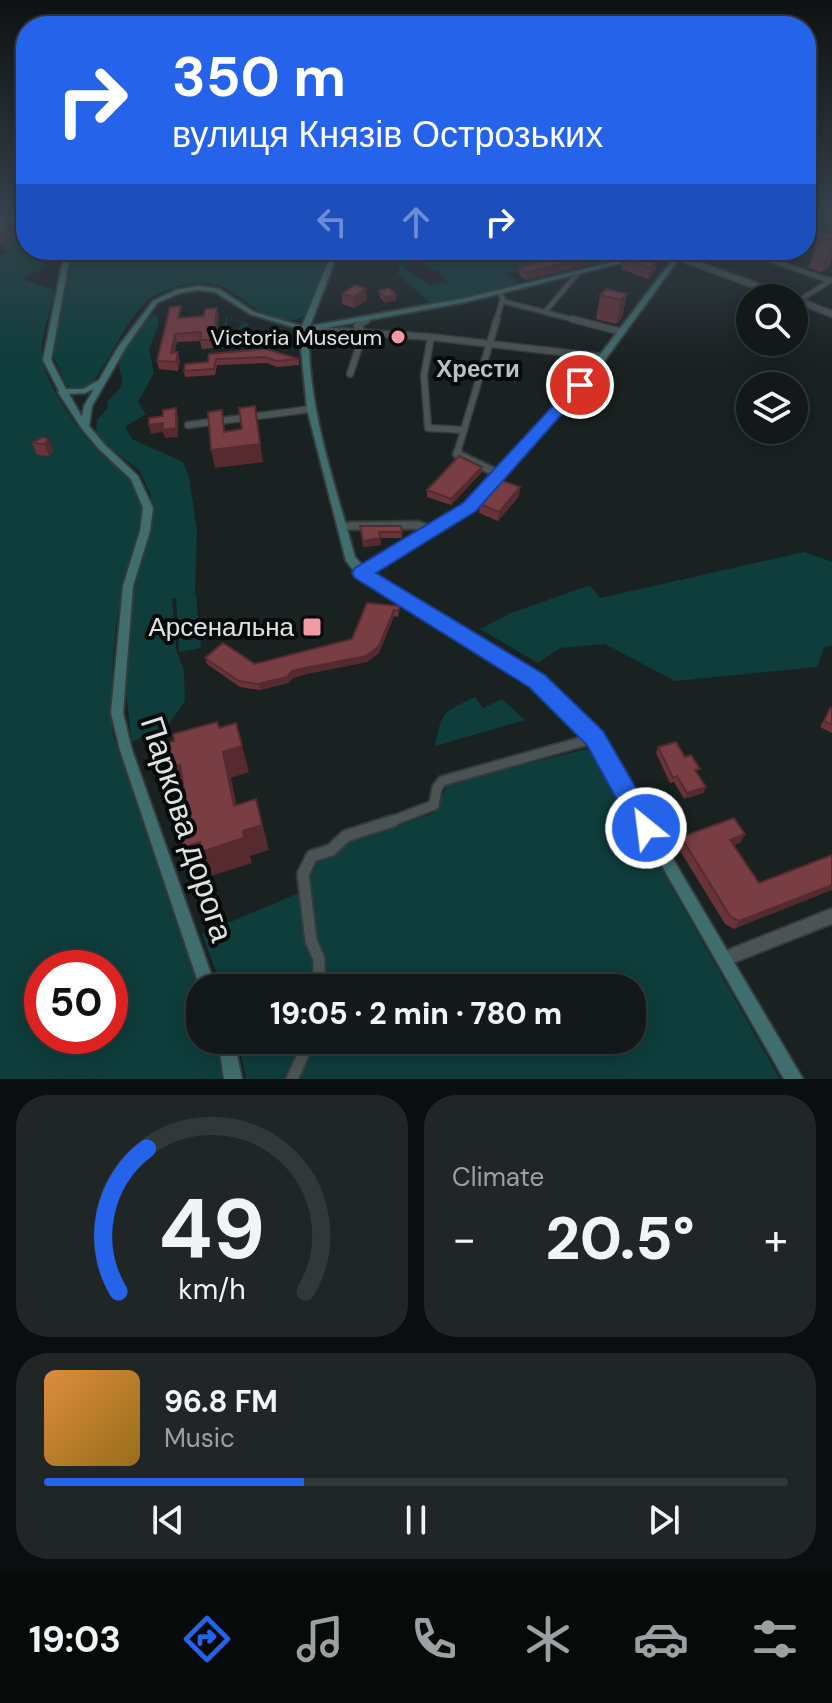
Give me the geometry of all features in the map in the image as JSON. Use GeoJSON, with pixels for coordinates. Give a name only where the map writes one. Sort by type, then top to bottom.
{"type":"FeatureCollection","features":[{"type":"Feature","properties":{"kind":"main road"},"geometry":{"type":"LineString","coordinates":[[65,265],[47,354],[62,392],[85,427]]}},
{"type":"Feature","properties":{"kind":"main road"},"geometry":{"type":"LineString","coordinates":[[330,265],[306,329],[306,345],[311,409],[350,558],[362,573],[524,671],[595,738],[794,1079]]}},
{"type":"Feature","properties":{"kind":"main road"},"geometry":{"type":"LineString","coordinates":[[85,427],[88,406],[101,380],[151,307],[173,293],[193,288],[217,290],[245,310],[306,329],[501,297],[611,265]]}},
{"type":"Feature","properties":{"kind":"main road"},"geometry":{"type":"LineString","coordinates":[[362,573],[469,507],[501,475],[603,357],[666,265]]}},
{"type":"Feature","properties":{"kind":"main road"},"geometry":{"type":"LineString","coordinates":[[277,321],[295,322],[312,312]]}},
{"type":"Feature","properties":{"kind":"main road"},"geometry":{"type":"LineString","coordinates":[[312,312],[315,324],[333,326]]}},
{"type":"Feature","properties":{"kind":"main road"},"geometry":{"type":"LineString","coordinates":[[268,318],[295,332],[306,345]]}},
{"type":"Feature","properties":{"kind":"main road"},"geometry":{"type":"LineString","coordinates":[[62,392],[85,391],[101,380]]}},
{"type":"Feature","properties":{"kind":"main road","name":"Паркова дорога"},"geometry":{"type":"LineString","coordinates":[[85,427],[135,478],[146,500],[145,531],[128,586],[117,713],[126,750],[203,974]]}},
{"type":"Feature","properties":{"kind":"main road"},"geometry":{"type":"LineString","coordinates":[[229,1054],[233,1079]]}},
{"type":"Feature","properties":{"kind":"street"},"geometry":{"type":"LineString","coordinates":[[709,265],[756,284]]}},
{"type":"Feature","properties":{"kind":"street"},"geometry":{"type":"LineString","coordinates":[[788,265],[832,280]]}},
{"type":"Feature","properties":{"kind":"street"},"geometry":{"type":"LineString","coordinates":[[545,312],[577,274]]}},
{"type":"Feature","properties":{"kind":"street"},"geometry":{"type":"LineString","coordinates":[[808,292],[832,280]]}},
{"type":"Feature","properties":{"kind":"street"},"geometry":{"type":"LineString","coordinates":[[501,475],[457,454],[501,297],[622,332]]}},
{"type":"Feature","properties":{"kind":"street"},"geometry":{"type":"LineString","coordinates":[[808,305],[832,314]]}},
{"type":"Feature","properties":{"kind":"street"},"geometry":{"type":"LineString","coordinates":[[364,332],[357,326],[367,320]]}},
{"type":"Feature","properties":{"kind":"street"},"geometry":{"type":"LineString","coordinates":[[306,329],[431,337],[603,357]]}},
{"type":"Feature","properties":{"kind":"street"},"geometry":{"type":"LineString","coordinates":[[350,374],[364,332]]}},
{"type":"Feature","properties":{"kind":"street"},"geometry":{"type":"LineString","coordinates":[[431,337],[424,379],[428,428],[464,430]]}},
{"type":"Feature","properties":{"kind":"street"},"geometry":{"type":"LineString","coordinates":[[188,425],[311,409]]}},
{"type":"Feature","properties":{"kind":"street"},"geometry":{"type":"LineString","coordinates":[[342,526],[419,525],[434,531]]}},
{"type":"Feature","properties":{"kind":"street"},"geometry":{"type":"LineString","coordinates":[[319,974],[319,959],[311,941],[303,879],[306,864],[312,856],[331,850],[346,836],[424,811],[434,805],[437,788],[442,781],[595,738]]}},
{"type":"Feature","properties":{"kind":"street"},"geometry":{"type":"LineString","coordinates":[[724,959],[832,916]]}},
{"type":"Feature","properties":{"kind":"street"},"geometry":{"type":"LineString","coordinates":[[292,1079],[304,1054]]}},
{"type":"Feature","properties":{"kind":"shaded area"},"geometry":{"type":"Polygon","coordinates":[[[0,265],[45,265],[44,269],[26,276],[25,280],[55,290],[43,340],[42,356],[49,380],[75,423],[94,446],[130,479],[141,499],[140,533],[122,588],[117,623],[112,681],[113,735],[196,974],[186,974],[186,1054],[220,1054],[225,1079],[0,1079],[0,265]]]}},
{"type":"Feature","properties":{"kind":"shaded area"},"geometry":{"type":"Polygon","coordinates":[[[69,265],[325,265],[304,316],[294,320],[283,320],[263,313],[219,285],[188,284],[158,294],[141,307],[91,385],[74,389],[66,385],[52,353],[69,265]]]}},
{"type":"Feature","properties":{"kind":"shaded area"},"geometry":{"type":"Polygon","coordinates":[[[398,265],[411,265],[404,268],[430,285],[441,282],[449,285],[438,271],[429,270],[427,265],[543,265],[508,274],[521,285],[432,305],[398,274],[398,265]]]}},
{"type":"Feature","properties":{"kind":"shaded area"},"geometry":{"type":"Polygon","coordinates":[[[156,314],[159,323],[149,349],[154,373],[138,402],[146,414],[125,427],[132,439],[183,462],[189,476],[197,531],[195,593],[191,594],[196,594],[201,648],[179,652],[176,598],[172,598],[176,649],[184,671],[185,701],[169,724],[132,742],[125,687],[133,587],[149,535],[151,495],[139,470],[105,444],[96,432],[97,420],[122,384],[119,360],[146,320],[156,314]]]}},
{"type":"Feature","properties":{"kind":"shaded area"},"geometry":{"type":"Polygon","coordinates":[[[226,317],[250,324],[244,330],[238,330],[242,323],[228,318],[225,340],[236,334],[267,339],[264,351],[255,353],[254,348],[220,349],[226,317]]]}},
{"type":"Feature","properties":{"kind":"shaded area"},"geometry":{"type":"Polygon","coordinates":[[[804,552],[832,562],[832,645],[824,648],[817,667],[675,681],[605,644],[560,648],[538,663],[480,629],[511,613],[590,585],[600,598],[804,552]]]}},
{"type":"Feature","properties":{"kind":"shaded area"},"geometry":{"type":"Polygon","coordinates":[[[475,697],[483,708],[502,699],[525,720],[435,746],[446,714],[475,697]]]}},
{"type":"Feature","properties":{"kind":"shaded area"},"geometry":{"type":"Polygon","coordinates":[[[586,749],[597,755],[780,1079],[246,1079],[241,1054],[646,1054],[646,974],[217,974],[202,934],[308,889],[307,870],[312,862],[330,857],[349,842],[434,813],[448,784],[586,749]]]}},
{"type":"Feature","properties":{"kind":"building"},"geometry":{"type":"Polygon","coordinates":[[[526,265],[554,265],[527,272],[519,267],[526,265]]]}},
{"type":"Feature","properties":{"kind":"building"},"geometry":{"type":"Polygon","coordinates":[[[355,285],[366,289],[353,297],[342,294],[355,285]]]}},
{"type":"Feature","properties":{"kind":"building"},"geometry":{"type":"Polygon","coordinates":[[[389,288],[396,295],[385,297],[379,291],[389,288]]]}},
{"type":"Feature","properties":{"kind":"building"},"geometry":{"type":"Polygon","coordinates":[[[606,289],[627,294],[621,300],[600,295],[606,289]]]}},
{"type":"Feature","properties":{"kind":"building"},"geometry":{"type":"Polygon","coordinates":[[[181,306],[178,318],[204,316],[205,309],[217,308],[213,340],[200,340],[201,332],[175,334],[171,353],[178,352],[176,362],[157,361],[170,307],[181,306]]]}},
{"type":"Feature","properties":{"kind":"building"},"geometry":{"type":"Polygon","coordinates":[[[266,349],[299,359],[216,359],[214,369],[184,371],[185,364],[208,362],[209,354],[266,349]]]}},
{"type":"Feature","properties":{"kind":"building"},"geometry":{"type":"Polygon","coordinates":[[[255,406],[260,444],[211,450],[208,412],[222,410],[224,432],[242,429],[239,408],[255,406]]]}},
{"type":"Feature","properties":{"kind":"building"},"geometry":{"type":"Polygon","coordinates":[[[176,408],[176,428],[162,430],[163,423],[149,425],[149,418],[163,416],[163,410],[176,408]]]}},
{"type":"Feature","properties":{"kind":"building"},"geometry":{"type":"Polygon","coordinates":[[[43,437],[48,439],[44,444],[32,443],[43,437]]]}},
{"type":"Feature","properties":{"kind":"building"},"geometry":{"type":"Polygon","coordinates":[[[459,456],[482,467],[451,499],[427,490],[459,456]]]}},
{"type":"Feature","properties":{"kind":"building"},"geometry":{"type":"Polygon","coordinates":[[[500,480],[520,487],[499,512],[480,504],[500,480]]]}},
{"type":"Feature","properties":{"kind":"building"},"geometry":{"type":"Polygon","coordinates":[[[360,526],[401,526],[402,532],[379,532],[380,538],[363,541],[360,526]]]}},
{"type":"Feature","properties":{"kind":"building"},"geometry":{"type":"Polygon","coordinates":[[[367,603],[400,606],[398,611],[394,610],[379,646],[366,656],[292,671],[287,677],[258,684],[239,681],[205,658],[223,643],[255,664],[352,639],[367,603]]]}},
{"type":"Feature","properties":{"kind":"building"},"geometry":{"type":"Polygon","coordinates":[[[832,709],[832,725],[824,721],[832,709]]]}},
{"type":"Feature","properties":{"kind":"building"},"geometry":{"type":"Polygon","coordinates":[[[217,722],[219,728],[236,723],[242,746],[223,752],[234,806],[256,799],[262,825],[243,831],[244,838],[201,852],[200,842],[182,848],[177,817],[188,814],[180,765],[169,768],[165,743],[174,741],[173,734],[217,722]]]}},
{"type":"Feature","properties":{"kind":"building"},"geometry":{"type":"Polygon","coordinates":[[[676,742],[685,757],[691,755],[700,769],[695,770],[706,787],[687,793],[677,776],[673,778],[658,747],[676,742]]]}},
{"type":"Feature","properties":{"kind":"building"},"geometry":{"type":"Polygon","coordinates":[[[734,818],[745,834],[730,840],[759,883],[832,855],[832,885],[739,921],[730,916],[681,837],[734,818]]]}},
{"type":"Feature","properties":{"kind":"place","name":"Victoria Museum"},"geometry":{"type":"Point","coordinates":[398,337]}},
{"type":"Feature","properties":{"kind":"place","name":"Арсенальна"},"geometry":{"type":"Point","coordinates":[312,627]}},
{"type":"Feature","properties":{"kind":"district","name":"Хрести"},"geometry":{"type":"Point","coordinates":[478,369]}},
{"type":"Feature","properties":{"kind":"route"},"geometry":{"type":"LineString","coordinates":[[580,385],[478,500],[434,531],[362,573],[385,590],[511,662],[537,681],[602,747],[646,828]]}}]}
